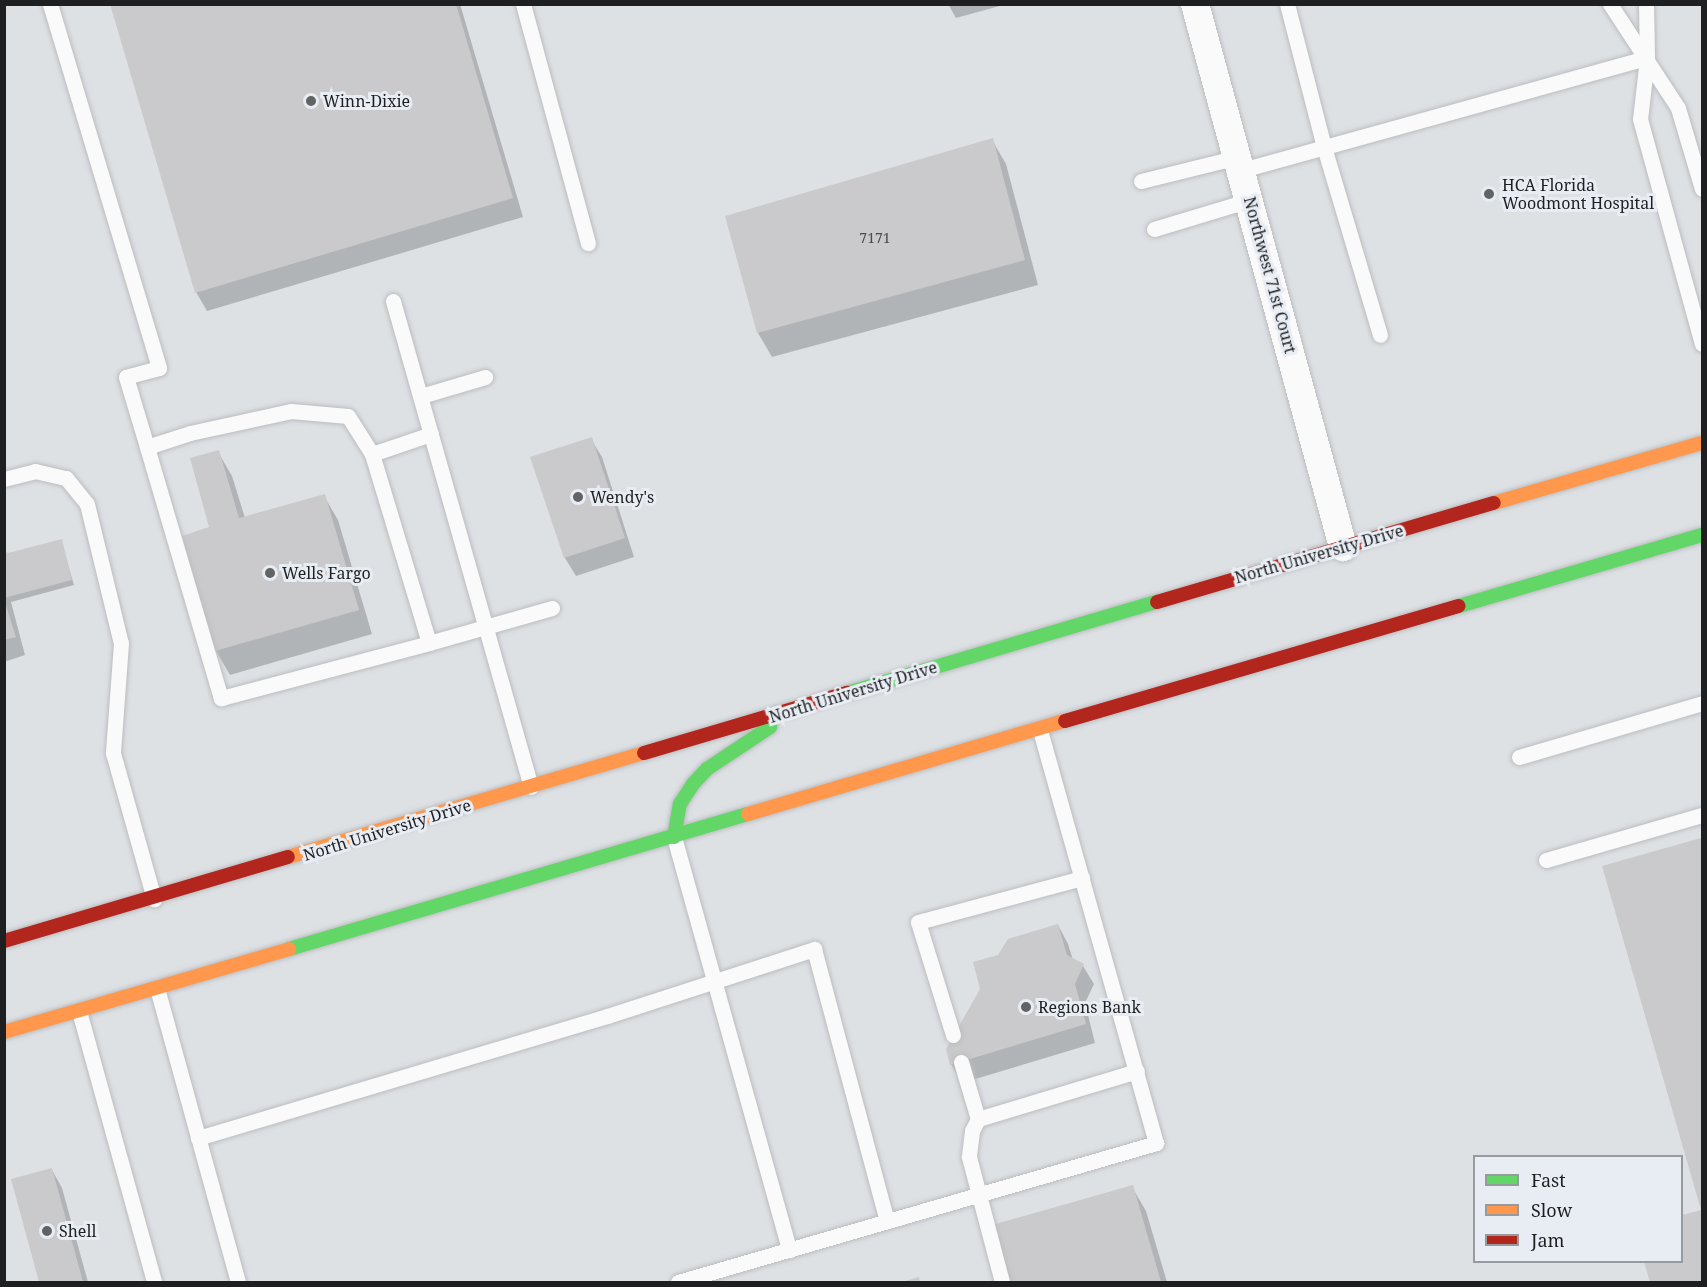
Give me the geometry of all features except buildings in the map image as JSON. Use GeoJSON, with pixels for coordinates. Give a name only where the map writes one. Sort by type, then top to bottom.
{"type":"FeatureCollection","features":[{"type":"Feature","properties":{"kind":"main road","name":"North University Drive"},"geometry":{"type":"LineString","coordinates":[[4,941],[154,899],[1343,547],[1702,444]]}},
{"type":"Feature","properties":{"kind":"main road"},"geometry":{"type":"LineString","coordinates":[[4,1032],[1702,535]]}},
{"type":"Feature","properties":{"kind":"main road"},"geometry":{"type":"LineString","coordinates":[[674,837],[680,804],[693,783],[707,769],[796,709]]}},
{"type":"Feature","properties":{"kind":"street","name":"Northwest 71st Court"},"geometry":{"type":"LineString","coordinates":[[1195,4],[1343,547]]}},
{"type":"Feature","properties":{"kind":"lane"},"geometry":{"type":"LineString","coordinates":[[50,4],[159,368],[126,377],[221,698],[552,608]]}},
{"type":"Feature","properties":{"kind":"lane"},"geometry":{"type":"LineString","coordinates":[[522,4],[588,243]]}},
{"type":"Feature","properties":{"kind":"lane"},"geometry":{"type":"LineString","coordinates":[[1287,4],[1324,147],[1380,335]]}},
{"type":"Feature","properties":{"kind":"lane"},"geometry":{"type":"LineString","coordinates":[[1610,4],[1678,108],[1702,189]]}},
{"type":"Feature","properties":{"kind":"lane"},"geometry":{"type":"LineString","coordinates":[[1646,4],[1647,58],[1640,118],[1702,344]]}},
{"type":"Feature","properties":{"kind":"lane"},"geometry":{"type":"LineString","coordinates":[[1141,182],[1324,147],[1647,58]]}},
{"type":"Feature","properties":{"kind":"lane"},"geometry":{"type":"LineString","coordinates":[[1154,229],[1250,200]]}},
{"type":"Feature","properties":{"kind":"lane"},"geometry":{"type":"LineString","coordinates":[[393,301],[531,787]]}},
{"type":"Feature","properties":{"kind":"lane"},"geometry":{"type":"LineString","coordinates":[[421,396],[485,377]]}},
{"type":"Feature","properties":{"kind":"lane"},"geometry":{"type":"LineString","coordinates":[[147,447],[190,433],[291,411],[348,416],[372,454],[429,642]]}},
{"type":"Feature","properties":{"kind":"lane"},"geometry":{"type":"LineString","coordinates":[[372,454],[431,434]]}},
{"type":"Feature","properties":{"kind":"lane"},"geometry":{"type":"LineString","coordinates":[[4,479],[35,471],[66,478],[87,504],[121,644],[113,753],[154,899]]}},
{"type":"Feature","properties":{"kind":"lane"},"geometry":{"type":"LineString","coordinates":[[1519,757],[1702,703]]}},
{"type":"Feature","properties":{"kind":"lane"},"geometry":{"type":"LineString","coordinates":[[678,1282],[1156,1143],[1040,729]]}},
{"type":"Feature","properties":{"kind":"lane"},"geometry":{"type":"LineString","coordinates":[[1546,860],[1702,815]]}},
{"type":"Feature","properties":{"kind":"lane"},"geometry":{"type":"LineString","coordinates":[[674,837],[789,1250]]}},
{"type":"Feature","properties":{"kind":"lane"},"geometry":{"type":"LineString","coordinates":[[953,1035],[918,922],[1082,878]]}},
{"type":"Feature","properties":{"kind":"lane"},"geometry":{"type":"LineString","coordinates":[[198,1138],[814,950],[887,1221]]}},
{"type":"Feature","properties":{"kind":"lane"},"geometry":{"type":"LineString","coordinates":[[157,988],[238,1282]]}},
{"type":"Feature","properties":{"kind":"lane"},"geometry":{"type":"LineString","coordinates":[[79,1011],[154,1282]]}},
{"type":"Feature","properties":{"kind":"lane"},"geometry":{"type":"LineString","coordinates":[[961,1062],[978,1119],[972,1131],[969,1157],[977,1195],[1002,1282]]}},
{"type":"Feature","properties":{"kind":"lane"},"geometry":{"type":"LineString","coordinates":[[978,1119],[1137,1071]]}},
{"type":"Feature","properties":{"kind":"traffic: fast"},"geometry":{"type":"LineString","coordinates":[[1459,606],[1702,535]]}},
{"type":"Feature","properties":{"kind":"traffic: fast"},"geometry":{"type":"LineString","coordinates":[[847,693],[1157,602]]}},
{"type":"Feature","properties":{"kind":"traffic: fast"},"geometry":{"type":"LineString","coordinates":[[674,837],[680,804],[693,784],[707,769],[770,727]]}},
{"type":"Feature","properties":{"kind":"traffic: fast"},"geometry":{"type":"LineString","coordinates":[[289,949],[748,814]]}},
{"type":"Feature","properties":{"kind":"traffic: slow"},"geometry":{"type":"LineString","coordinates":[[1494,503],[1702,443]]}},
{"type":"Feature","properties":{"kind":"traffic: slow"},"geometry":{"type":"LineString","coordinates":[[748,814],[1065,721]]}},
{"type":"Feature","properties":{"kind":"traffic: slow"},"geometry":{"type":"LineString","coordinates":[[288,857],[644,753]]}},
{"type":"Feature","properties":{"kind":"traffic: slow"},"geometry":{"type":"LineString","coordinates":[[4,1032],[289,949]]}},
{"type":"Feature","properties":{"kind":"traffic: jam"},"geometry":{"type":"LineString","coordinates":[[1157,602],[1494,503]]}},
{"type":"Feature","properties":{"kind":"traffic: jam"},"geometry":{"type":"LineString","coordinates":[[1065,721],[1459,606]]}},
{"type":"Feature","properties":{"kind":"traffic: jam"},"geometry":{"type":"LineString","coordinates":[[644,753],[847,693]]}},
{"type":"Feature","properties":{"kind":"traffic: jam"},"geometry":{"type":"LineString","coordinates":[[4,941],[288,857]]}},
{"type":"Feature","properties":{"kind":"place","name":"Winn-Dixie"},"geometry":{"type":"Point","coordinates":[311,101]}},
{"type":"Feature","properties":{"kind":"place","name":"HCA Florida Woodmont Hospital"},"geometry":{"type":"Point","coordinates":[1489,194]}},
{"type":"Feature","properties":{"kind":"place","name":"Wendy's"},"geometry":{"type":"Point","coordinates":[578,497]}},
{"type":"Feature","properties":{"kind":"place","name":"Wells Fargo"},"geometry":{"type":"Point","coordinates":[270,573]}},
{"type":"Feature","properties":{"kind":"place","name":"Regions Bank"},"geometry":{"type":"Point","coordinates":[1026,1007]}},
{"type":"Feature","properties":{"kind":"place","name":"Shell"},"geometry":{"type":"Point","coordinates":[47,1231]}}]}
